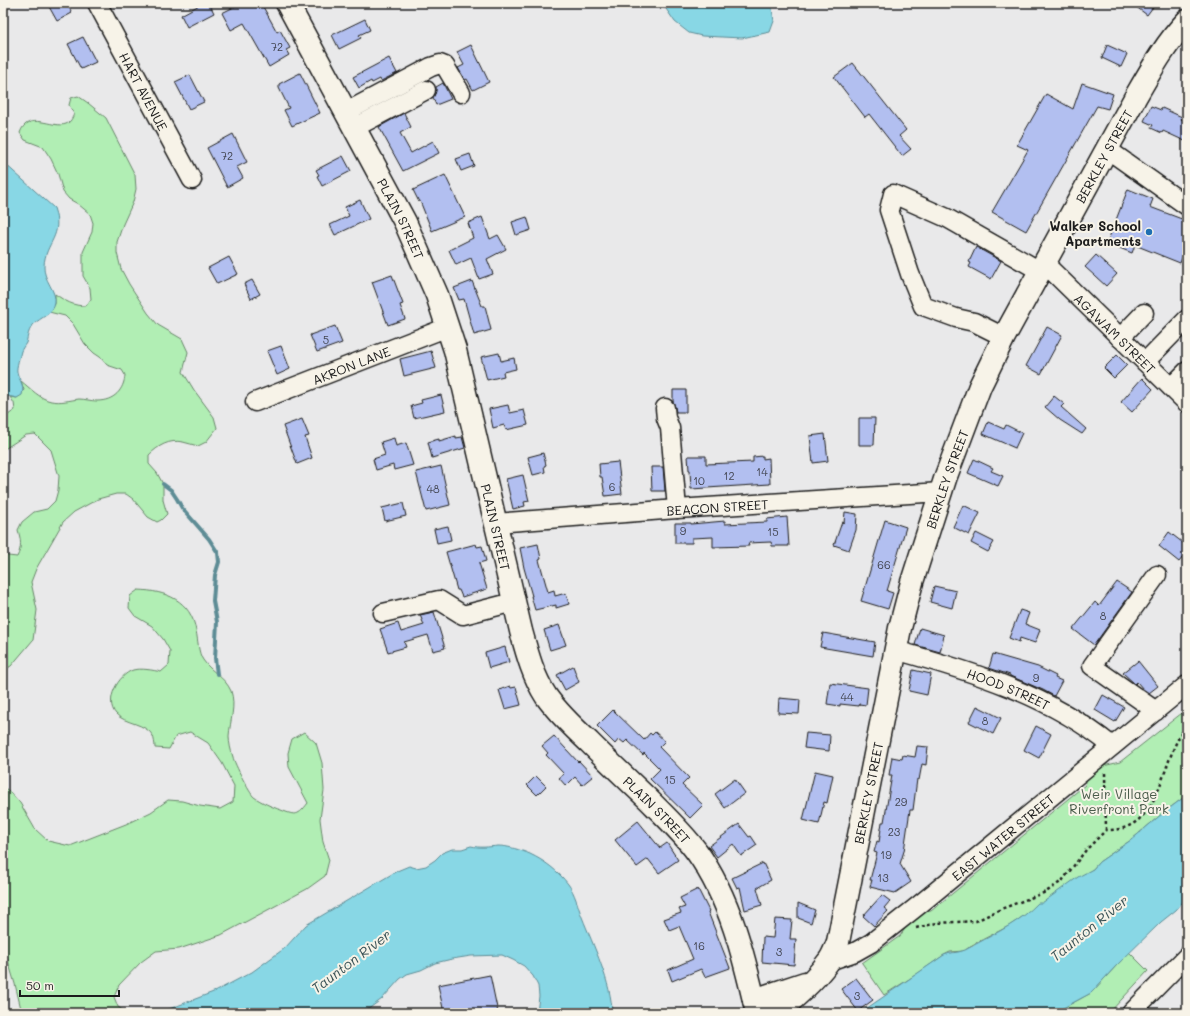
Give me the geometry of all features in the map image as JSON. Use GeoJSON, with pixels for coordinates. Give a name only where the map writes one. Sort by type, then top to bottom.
{"type":"FeatureCollection","features":[{"type":"Feature","properties":{"kind":"main road","name":"PLAIN STREET"},"geometry":{"type":"LineString","coordinates":[[287,3],[405,222],[437,295],[455,350],[514,602],[528,655],[538,682],[546,696],[580,734],[671,822],[691,844],[707,868],[721,894],[733,923],[755,1006]]}},
{"type":"Feature","properties":{"kind":"main road","name":"BERKLEY STREET"},"geometry":{"type":"LineString","coordinates":[[815,977],[829,961],[836,949],[896,650],[912,582],[941,492],[970,410],[985,374],[1004,337],[1157,59],[1187,21]]}},
{"type":"Feature","properties":{"kind":"main road"},"geometry":{"type":"LineString","coordinates":[[755,1006],[815,977]]}},
{"type":"Feature","properties":{"kind":"main road"},"geometry":{"type":"LineString","coordinates":[[772,1013],[784,1006],[815,977]]}},
{"type":"Feature","properties":{"kind":"street","name":"HART AVENUE"},"geometry":{"type":"LineString","coordinates":[[97,3],[192,180]]}},
{"type":"Feature","properties":{"kind":"street"},"geometry":{"type":"LineString","coordinates":[[350,120],[399,83],[438,64],[445,66],[461,93]]}},
{"type":"Feature","properties":{"kind":"street"},"geometry":{"type":"LineString","coordinates":[[350,120],[426,90]]}},
{"type":"Feature","properties":{"kind":"street"},"geometry":{"type":"LineString","coordinates":[[1107,149],[1187,206]]}},
{"type":"Feature","properties":{"kind":"street","name":"AGAWAM STREET"},"geometry":{"type":"LineString","coordinates":[[1004,337],[974,322],[956,318],[923,306],[910,274],[890,210],[893,194],[947,218],[1042,267],[1120,338],[1187,403]]}},
{"type":"Feature","properties":{"kind":"street"},"geometry":{"type":"LineString","coordinates":[[1120,338],[1144,313]]}},
{"type":"Feature","properties":{"kind":"street"},"geometry":{"type":"LineString","coordinates":[[1145,362],[1187,319]]}},
{"type":"Feature","properties":{"kind":"street","name":"AKRON LANE"},"geometry":{"type":"LineString","coordinates":[[255,402],[448,327]]}},
{"type":"Feature","properties":{"kind":"street"},"geometry":{"type":"LineString","coordinates":[[1171,387],[1187,371]]}},
{"type":"Feature","properties":{"kind":"street"},"geometry":{"type":"LineString","coordinates":[[665,408],[666,418],[670,428],[676,509]]}},
{"type":"Feature","properties":{"kind":"street","name":"BEACON STREET"},"geometry":{"type":"LineString","coordinates":[[495,523],[676,509],[941,492]]}},
{"type":"Feature","properties":{"kind":"street"},"geometry":{"type":"LineString","coordinates":[[1156,710],[1092,666],[1157,575]]}},
{"type":"Feature","properties":{"kind":"street"},"geometry":{"type":"LineString","coordinates":[[383,613],[439,600],[463,615],[514,602]]}},
{"type":"Feature","properties":{"kind":"street","name":"HOOD STREET"},"geometry":{"type":"LineString","coordinates":[[896,650],[937,661],[1011,687],[1077,721],[1096,733],[1108,750]]}},
{"type":"Feature","properties":{"kind":"street","name":"EAST WATER STREET"},"geometry":{"type":"LineString","coordinates":[[829,961],[855,952],[871,943],[919,906],[1187,685]]}},
{"type":"Feature","properties":{"kind":"street"},"geometry":{"type":"LineString","coordinates":[[1131,1013],[1187,956]]}},
{"type":"Feature","properties":{"kind":"path"},"geometry":{"type":"LineString","coordinates":[[1106,830],[1116,830],[1128,827],[1140,819],[1149,809],[1164,776],[1177,739],[1187,725]]}},
{"type":"Feature","properties":{"kind":"path"},"geometry":{"type":"LineString","coordinates":[[914,929],[937,923],[976,921],[1001,909],[1046,892],[1062,881],[1086,850],[1106,830],[1108,750]]}},
{"type":"Feature","properties":{"kind":"green space"},"geometry":{"type":"Polygon","coordinates":[[[78,96],[106,118],[135,175],[136,189],[133,202],[117,242],[117,253],[121,269],[148,313],[158,325],[182,339],[188,352],[183,372],[214,417],[217,428],[206,442],[198,446],[178,441],[168,442],[160,446],[149,455],[149,464],[157,473],[163,484],[163,500],[167,514],[161,520],[157,522],[148,517],[133,499],[126,494],[116,494],[98,499],[74,512],[63,522],[36,569],[31,582],[37,610],[33,640],[11,666],[3,671],[3,554],[17,557],[20,550],[20,537],[18,530],[22,522],[34,512],[47,509],[55,501],[58,490],[59,476],[51,450],[35,434],[26,435],[3,450],[3,416],[8,415],[15,410],[14,403],[10,397],[17,398],[24,390],[21,381],[39,396],[55,402],[79,399],[95,401],[103,400],[117,394],[123,385],[125,375],[122,370],[107,365],[94,353],[85,344],[73,324],[65,316],[49,312],[55,304],[55,294],[69,303],[81,306],[86,306],[91,299],[90,288],[83,276],[83,252],[92,232],[93,223],[90,214],[69,199],[63,192],[58,174],[43,147],[25,140],[20,133],[24,126],[34,121],[60,125],[68,123],[74,114],[69,105],[71,98],[78,96]]]}},
{"type":"Feature","properties":{"kind":"green space"},"geometry":{"type":"Polygon","coordinates":[[[138,590],[158,592],[167,595],[176,599],[189,612],[197,634],[201,657],[206,664],[225,682],[231,691],[233,702],[229,736],[230,747],[239,772],[254,797],[270,806],[293,814],[299,813],[308,803],[289,767],[288,753],[292,739],[304,732],[316,743],[322,763],[324,790],[320,819],[323,842],[329,860],[325,876],[307,889],[221,935],[179,949],[156,951],[141,962],[119,985],[114,997],[118,1007],[127,1013],[22,1013],[3,944],[3,787],[20,803],[35,829],[48,841],[70,846],[126,824],[151,812],[168,800],[182,801],[220,809],[233,802],[234,786],[222,763],[208,743],[190,732],[176,736],[169,749],[155,748],[153,736],[146,728],[125,720],[116,714],[113,709],[111,702],[114,689],[122,677],[127,673],[140,669],[161,672],[169,665],[170,651],[163,639],[152,626],[135,616],[129,608],[130,596],[138,590]]]}},
{"type":"Feature","properties":{"kind":"green space","name":"Weir Village Riverfront Park"},"geometry":{"type":"Polygon","coordinates":[[[1187,709],[1187,795],[1131,840],[1099,862],[1093,869],[1041,904],[1038,904],[1031,911],[1009,926],[972,945],[964,951],[950,952],[944,955],[884,995],[862,963],[900,936],[908,924],[923,912],[931,911],[1085,785],[1088,776],[1099,767],[1120,762],[1187,709]]]}},
{"type":"Feature","properties":{"kind":"green space"},"geometry":{"type":"Polygon","coordinates":[[[1129,952],[1148,971],[1109,1013],[1054,1013],[1091,993],[1129,952]]]}},
{"type":"Feature","properties":{"kind":"water"},"geometry":{"type":"Polygon","coordinates":[[[662,3],[771,3],[774,21],[770,32],[742,38],[702,36],[689,33],[675,22],[662,3]]]}},
{"type":"Feature","properties":{"kind":"water"},"geometry":{"type":"Polygon","coordinates":[[[3,162],[54,208],[57,226],[47,251],[44,266],[44,271],[54,294],[55,303],[52,310],[32,326],[28,333],[26,343],[21,351],[17,370],[23,391],[22,395],[17,398],[3,395],[3,162]]]}},
{"type":"Feature","properties":{"kind":"water","name":"Taunton River"},"geometry":{"type":"Polygon","coordinates":[[[1187,795],[1187,897],[1176,910],[1161,922],[1116,966],[1091,993],[1054,1013],[860,1013],[944,955],[966,950],[1017,921],[1038,903],[1042,903],[1078,877],[1093,869],[1099,862],[1131,840],[1187,795]]]}},
{"type":"Feature","properties":{"kind":"water","name":"Taunton River"},"geometry":{"type":"Polygon","coordinates":[[[471,846],[502,846],[523,851],[546,863],[564,879],[574,896],[601,965],[609,990],[612,1013],[537,1013],[539,996],[538,986],[533,976],[524,966],[502,955],[471,956],[452,959],[435,963],[421,970],[407,974],[400,979],[382,999],[363,1013],[159,1013],[216,991],[252,972],[285,948],[306,925],[397,871],[409,866],[416,868],[426,866],[442,853],[452,849],[462,849],[471,846]]]}},
{"type":"Feature","properties":{"kind":"building"},"geometry":{"type":"Polygon","coordinates":[[[47,3],[67,3],[72,13],[57,21],[47,3]]]}},
{"type":"Feature","properties":{"kind":"building"},"geometry":{"type":"Polygon","coordinates":[[[203,3],[209,3],[214,13],[187,27],[181,15],[203,3]]]}},
{"type":"Feature","properties":{"kind":"building"},"geometry":{"type":"Polygon","coordinates":[[[242,3],[261,3],[277,32],[280,30],[290,48],[286,50],[289,55],[269,67],[244,23],[231,30],[222,13],[242,3]]]}},
{"type":"Feature","properties":{"kind":"building"},"geometry":{"type":"Polygon","coordinates":[[[1131,3],[1156,3],[1147,15],[1131,3]]]}},
{"type":"Feature","properties":{"kind":"building"},"geometry":{"type":"Polygon","coordinates":[[[365,19],[370,30],[359,35],[361,38],[339,49],[332,35],[365,19]]]}},
{"type":"Feature","properties":{"kind":"building"},"geometry":{"type":"Polygon","coordinates":[[[83,37],[96,62],[81,69],[68,44],[83,37]]]}},
{"type":"Feature","properties":{"kind":"building"},"geometry":{"type":"Polygon","coordinates":[[[471,45],[489,82],[473,90],[467,79],[465,80],[458,68],[464,65],[457,52],[471,45]]]}},
{"type":"Feature","properties":{"kind":"building"},"geometry":{"type":"Polygon","coordinates":[[[1107,45],[1127,54],[1121,67],[1102,58],[1107,45]]]}},
{"type":"Feature","properties":{"kind":"building"},"geometry":{"type":"Polygon","coordinates":[[[389,58],[397,73],[381,81],[380,79],[372,83],[371,81],[359,88],[353,77],[389,58]]]}},
{"type":"Feature","properties":{"kind":"building"},"geometry":{"type":"Polygon","coordinates":[[[853,63],[906,130],[899,136],[911,149],[902,156],[869,114],[865,117],[834,77],[853,63]]]}},
{"type":"Feature","properties":{"kind":"building"},"geometry":{"type":"Polygon","coordinates":[[[300,73],[320,113],[292,126],[284,110],[289,108],[279,88],[279,84],[300,73]]]}},
{"type":"Feature","properties":{"kind":"building"},"geometry":{"type":"Polygon","coordinates":[[[190,75],[204,102],[189,109],[175,82],[190,75]]]}},
{"type":"Feature","properties":{"kind":"building"},"geometry":{"type":"Polygon","coordinates":[[[443,83],[451,99],[436,105],[433,98],[436,87],[443,83]]]}},
{"type":"Feature","properties":{"kind":"building"},"geometry":{"type":"Polygon","coordinates":[[[1082,83],[1113,94],[1108,109],[1097,106],[1026,231],[992,212],[1028,150],[1017,145],[1046,94],[1073,109],[1082,83]]]}},
{"type":"Feature","properties":{"kind":"building"},"geometry":{"type":"Polygon","coordinates":[[[1151,106],[1161,110],[1162,108],[1182,117],[1181,119],[1187,122],[1187,142],[1163,131],[1162,133],[1151,128],[1153,125],[1144,121],[1151,106]]]}},
{"type":"Feature","properties":{"kind":"building"},"geometry":{"type":"Polygon","coordinates":[[[404,113],[411,127],[400,133],[411,153],[433,141],[439,153],[403,171],[379,127],[404,113]]]}},
{"type":"Feature","properties":{"kind":"building"},"geometry":{"type":"Polygon","coordinates":[[[233,134],[247,162],[237,167],[243,178],[227,187],[207,148],[233,134]]]}},
{"type":"Feature","properties":{"kind":"building"},"geometry":{"type":"Polygon","coordinates":[[[470,154],[474,166],[461,171],[456,159],[470,154]]]}},
{"type":"Feature","properties":{"kind":"building"},"geometry":{"type":"Polygon","coordinates":[[[343,156],[351,171],[322,186],[316,170],[343,156]]]}},
{"type":"Feature","properties":{"kind":"building"},"geometry":{"type":"Polygon","coordinates":[[[445,175],[465,217],[432,231],[420,201],[419,202],[413,190],[445,175]]]}},
{"type":"Feature","properties":{"kind":"building","name":"Walker School Apartments"},"geometry":{"type":"Polygon","coordinates":[[[1128,189],[1153,199],[1150,207],[1187,221],[1187,257],[1183,255],[1180,263],[1135,245],[1132,253],[1107,243],[1128,189]]]}},
{"type":"Feature","properties":{"kind":"building"},"geometry":{"type":"Polygon","coordinates":[[[360,200],[369,219],[335,235],[330,225],[349,216],[345,207],[360,200]]]}},
{"type":"Feature","properties":{"kind":"building"},"geometry":{"type":"Polygon","coordinates":[[[482,217],[490,239],[498,235],[506,249],[487,259],[493,274],[479,279],[471,258],[456,265],[449,250],[473,238],[468,223],[482,217]]]}},
{"type":"Feature","properties":{"kind":"building"},"geometry":{"type":"Polygon","coordinates":[[[527,217],[531,230],[516,235],[512,222],[527,217]]]}},
{"type":"Feature","properties":{"kind":"building"},"geometry":{"type":"Polygon","coordinates":[[[976,247],[1001,261],[991,279],[969,267],[971,263],[969,262],[976,247]]]}},
{"type":"Feature","properties":{"kind":"building"},"geometry":{"type":"Polygon","coordinates":[[[1096,255],[1117,274],[1106,286],[1085,267],[1096,255]]]}},
{"type":"Feature","properties":{"kind":"building"},"geometry":{"type":"Polygon","coordinates":[[[229,257],[238,274],[217,284],[208,268],[229,257]]]}},
{"type":"Feature","properties":{"kind":"building"},"geometry":{"type":"Polygon","coordinates":[[[392,275],[403,304],[400,305],[405,319],[388,325],[372,282],[392,275]]]}},
{"type":"Feature","properties":{"kind":"building"},"geometry":{"type":"Polygon","coordinates":[[[252,280],[260,294],[251,299],[244,284],[252,280]]]}},
{"type":"Feature","properties":{"kind":"building"},"geometry":{"type":"Polygon","coordinates":[[[472,281],[482,306],[485,306],[491,330],[474,335],[464,299],[459,300],[454,288],[472,281]]]}},
{"type":"Feature","properties":{"kind":"building"},"geometry":{"type":"Polygon","coordinates":[[[335,326],[342,343],[317,352],[310,335],[335,326]]]}},
{"type":"Feature","properties":{"kind":"building"},"geometry":{"type":"Polygon","coordinates":[[[1047,327],[1062,335],[1041,374],[1026,366],[1047,327]]]}},
{"type":"Feature","properties":{"kind":"building"},"geometry":{"type":"Polygon","coordinates":[[[281,346],[290,369],[277,375],[267,351],[281,346]]]}},
{"type":"Feature","properties":{"kind":"building"},"geometry":{"type":"Polygon","coordinates":[[[431,351],[436,368],[404,376],[400,359],[431,351]]]}},
{"type":"Feature","properties":{"kind":"building"},"geometry":{"type":"Polygon","coordinates":[[[499,353],[501,361],[514,358],[516,369],[503,372],[504,376],[487,380],[481,357],[499,353]]]}},
{"type":"Feature","properties":{"kind":"building"},"geometry":{"type":"Polygon","coordinates":[[[1117,355],[1127,365],[1114,378],[1104,368],[1117,355]]]}},
{"type":"Feature","properties":{"kind":"building"},"geometry":{"type":"Polygon","coordinates":[[[1142,378],[1153,389],[1132,412],[1121,402],[1142,378]]]}},
{"type":"Feature","properties":{"kind":"building"},"geometry":{"type":"Polygon","coordinates":[[[673,390],[686,390],[686,412],[676,412],[673,401],[673,390]]]}},
{"type":"Feature","properties":{"kind":"building"},"geometry":{"type":"Polygon","coordinates":[[[441,395],[445,411],[414,418],[411,406],[422,403],[421,400],[441,395]]]}},
{"type":"Feature","properties":{"kind":"building"},"geometry":{"type":"Polygon","coordinates":[[[1054,396],[1064,404],[1061,407],[1086,429],[1082,434],[1060,420],[1045,407],[1054,396]]]}},
{"type":"Feature","properties":{"kind":"building"},"geometry":{"type":"Polygon","coordinates":[[[508,405],[510,413],[524,410],[528,425],[506,430],[504,425],[493,428],[489,409],[508,405]]]}},
{"type":"Feature","properties":{"kind":"building"},"geometry":{"type":"Polygon","coordinates":[[[859,418],[875,418],[874,445],[859,445],[859,418]]]}},
{"type":"Feature","properties":{"kind":"building"},"geometry":{"type":"Polygon","coordinates":[[[302,419],[309,436],[305,437],[312,458],[297,464],[283,426],[302,419]]]}},
{"type":"Feature","properties":{"kind":"building"},"geometry":{"type":"Polygon","coordinates":[[[988,422],[1004,429],[1006,425],[1022,433],[1015,448],[983,434],[988,422]]]}},
{"type":"Feature","properties":{"kind":"building"},"geometry":{"type":"Polygon","coordinates":[[[825,434],[828,461],[813,463],[810,436],[825,434]]]}},
{"type":"Feature","properties":{"kind":"building"},"geometry":{"type":"Polygon","coordinates":[[[456,436],[456,438],[462,437],[465,448],[432,458],[428,442],[439,439],[439,441],[456,436]]]}},
{"type":"Feature","properties":{"kind":"building"},"geometry":{"type":"Polygon","coordinates":[[[394,438],[396,446],[406,443],[413,465],[394,470],[393,465],[376,470],[373,459],[385,455],[381,442],[394,438]]]}},
{"type":"Feature","properties":{"kind":"building"},"geometry":{"type":"Polygon","coordinates":[[[543,453],[546,465],[544,466],[545,472],[533,475],[528,457],[543,453]]]}},
{"type":"Feature","properties":{"kind":"building"},"geometry":{"type":"Polygon","coordinates":[[[688,456],[706,456],[706,464],[753,462],[753,457],[763,456],[763,459],[769,458],[770,484],[691,489],[688,456]]]}},
{"type":"Feature","properties":{"kind":"building"},"geometry":{"type":"Polygon","coordinates":[[[974,459],[993,468],[991,471],[1003,476],[998,486],[968,473],[974,459]]]}},
{"type":"Feature","properties":{"kind":"building"},"geometry":{"type":"Polygon","coordinates":[[[618,462],[622,494],[605,496],[602,477],[600,477],[599,464],[618,462]]]}},
{"type":"Feature","properties":{"kind":"building"},"geometry":{"type":"Polygon","coordinates":[[[441,466],[450,505],[426,511],[416,472],[441,466]]]}},
{"type":"Feature","properties":{"kind":"building"},"geometry":{"type":"Polygon","coordinates":[[[651,467],[663,467],[665,491],[652,491],[651,467]]]}},
{"type":"Feature","properties":{"kind":"building"},"geometry":{"type":"Polygon","coordinates":[[[523,475],[529,501],[524,502],[525,506],[513,509],[506,479],[523,475]]]}},
{"type":"Feature","properties":{"kind":"building"},"geometry":{"type":"Polygon","coordinates":[[[403,503],[406,516],[385,521],[382,508],[403,503]]]}},
{"type":"Feature","properties":{"kind":"building"},"geometry":{"type":"Polygon","coordinates":[[[963,505],[980,513],[969,535],[953,527],[963,505]]]}},
{"type":"Feature","properties":{"kind":"building"},"geometry":{"type":"Polygon","coordinates":[[[845,512],[857,514],[856,530],[849,550],[834,545],[842,522],[844,523],[845,512]]]}},
{"type":"Feature","properties":{"kind":"building"},"geometry":{"type":"Polygon","coordinates":[[[787,517],[789,546],[772,546],[771,542],[748,543],[749,546],[713,547],[713,537],[692,538],[692,543],[675,543],[675,523],[691,524],[725,521],[725,524],[767,522],[767,519],[787,517]]]}},
{"type":"Feature","properties":{"kind":"building"},"geometry":{"type":"Polygon","coordinates":[[[885,520],[906,527],[887,591],[893,593],[888,609],[861,601],[885,520]]]}},
{"type":"Feature","properties":{"kind":"building"},"geometry":{"type":"Polygon","coordinates":[[[448,526],[451,540],[437,543],[434,529],[448,526]]]}},
{"type":"Feature","properties":{"kind":"building"},"geometry":{"type":"Polygon","coordinates":[[[1169,532],[1187,546],[1187,552],[1179,562],[1159,546],[1169,532]]]}},
{"type":"Feature","properties":{"kind":"building"},"geometry":{"type":"Polygon","coordinates":[[[976,533],[994,542],[988,552],[971,543],[976,533]]]}},
{"type":"Feature","properties":{"kind":"building"},"geometry":{"type":"Polygon","coordinates":[[[476,544],[477,547],[482,546],[486,561],[479,563],[487,589],[462,597],[459,590],[457,590],[446,552],[476,544]]]}},
{"type":"Feature","properties":{"kind":"building"},"geometry":{"type":"Polygon","coordinates":[[[538,544],[541,559],[539,560],[548,592],[554,590],[555,596],[566,593],[569,604],[556,608],[556,605],[535,610],[520,548],[538,544]]]}},
{"type":"Feature","properties":{"kind":"building"},"geometry":{"type":"Polygon","coordinates":[[[1117,582],[1132,592],[1094,645],[1073,629],[1095,602],[1099,606],[1117,582]]]}},
{"type":"Feature","properties":{"kind":"building"},"geometry":{"type":"Polygon","coordinates":[[[934,586],[956,591],[952,608],[930,602],[934,586]]]}},
{"type":"Feature","properties":{"kind":"building"},"geometry":{"type":"Polygon","coordinates":[[[1020,610],[1029,613],[1025,624],[1040,630],[1035,643],[1020,638],[1019,642],[1009,638],[1020,610]]]}},
{"type":"Feature","properties":{"kind":"building"},"geometry":{"type":"Polygon","coordinates":[[[434,612],[445,648],[433,651],[428,635],[404,642],[406,647],[388,652],[380,629],[398,623],[401,632],[424,625],[420,615],[434,612]]]}},
{"type":"Feature","properties":{"kind":"building"},"geometry":{"type":"Polygon","coordinates":[[[559,625],[566,645],[550,650],[544,630],[559,625]]]}},
{"type":"Feature","properties":{"kind":"building"},"geometry":{"type":"Polygon","coordinates":[[[920,628],[944,635],[940,652],[915,645],[920,628]]]}},
{"type":"Feature","properties":{"kind":"building"},"geometry":{"type":"Polygon","coordinates":[[[823,633],[875,642],[873,656],[820,647],[823,633]]]}},
{"type":"Feature","properties":{"kind":"building"},"geometry":{"type":"Polygon","coordinates":[[[505,647],[509,662],[489,668],[485,653],[505,647]]]}},
{"type":"Feature","properties":{"kind":"building"},"geometry":{"type":"Polygon","coordinates":[[[993,654],[1038,667],[1056,676],[1055,678],[1062,681],[1054,696],[1010,675],[989,668],[993,654]]]}},
{"type":"Feature","properties":{"kind":"building"},"geometry":{"type":"Polygon","coordinates":[[[1138,661],[1158,686],[1149,693],[1137,682],[1135,684],[1123,673],[1138,661]]]}},
{"type":"Feature","properties":{"kind":"building"},"geometry":{"type":"Polygon","coordinates":[[[573,666],[579,682],[565,690],[557,675],[573,666]]]}},
{"type":"Feature","properties":{"kind":"building"},"geometry":{"type":"Polygon","coordinates":[[[913,670],[931,674],[927,695],[909,691],[913,670]]]}},
{"type":"Feature","properties":{"kind":"building"},"geometry":{"type":"Polygon","coordinates":[[[830,683],[868,688],[866,705],[859,704],[859,706],[840,704],[840,706],[827,704],[830,683]]]}},
{"type":"Feature","properties":{"kind":"building"},"geometry":{"type":"Polygon","coordinates":[[[510,686],[511,688],[516,687],[521,705],[505,709],[499,690],[510,686]]]}},
{"type":"Feature","properties":{"kind":"building"},"geometry":{"type":"Polygon","coordinates":[[[1103,695],[1124,707],[1115,722],[1095,710],[1103,695]]]}},
{"type":"Feature","properties":{"kind":"building"},"geometry":{"type":"Polygon","coordinates":[[[779,698],[800,700],[799,714],[778,713],[779,698]]]}},
{"type":"Feature","properties":{"kind":"building"},"geometry":{"type":"Polygon","coordinates":[[[977,706],[1001,718],[993,734],[969,722],[977,706]]]}},
{"type":"Feature","properties":{"kind":"building"},"geometry":{"type":"Polygon","coordinates":[[[613,710],[644,740],[650,733],[652,735],[655,732],[665,741],[659,747],[689,778],[682,785],[703,805],[690,818],[650,779],[660,769],[644,753],[643,755],[627,740],[624,743],[619,739],[615,744],[597,726],[613,710]]]}},
{"type":"Feature","properties":{"kind":"building"},"geometry":{"type":"Polygon","coordinates":[[[1036,726],[1051,734],[1039,758],[1024,750],[1036,726]]]}},
{"type":"Feature","properties":{"kind":"building"},"geometry":{"type":"Polygon","coordinates":[[[806,733],[830,735],[829,751],[804,748],[806,733]]]}},
{"type":"Feature","properties":{"kind":"building"},"geometry":{"type":"Polygon","coordinates":[[[554,736],[593,776],[582,785],[575,777],[566,786],[559,778],[564,774],[546,755],[548,753],[542,746],[554,736]]]}},
{"type":"Feature","properties":{"kind":"building"},"geometry":{"type":"Polygon","coordinates":[[[917,746],[928,747],[926,765],[922,764],[919,780],[917,779],[913,810],[910,810],[904,851],[900,864],[911,882],[895,893],[870,887],[872,880],[870,880],[877,853],[874,852],[877,841],[879,842],[882,822],[884,822],[892,775],[889,775],[892,757],[902,759],[903,755],[915,757],[917,746]]]}},
{"type":"Feature","properties":{"kind":"building"},"geometry":{"type":"Polygon","coordinates":[[[815,771],[833,775],[827,803],[824,802],[819,824],[803,820],[815,771]]]}},
{"type":"Feature","properties":{"kind":"building"},"geometry":{"type":"Polygon","coordinates":[[[536,776],[546,786],[537,795],[527,785],[536,776]]]}},
{"type":"Feature","properties":{"kind":"building"},"geometry":{"type":"Polygon","coordinates":[[[735,779],[745,793],[725,808],[715,794],[735,779]]]}},
{"type":"Feature","properties":{"kind":"building"},"geometry":{"type":"Polygon","coordinates":[[[638,821],[660,848],[667,843],[678,860],[659,873],[648,859],[637,867],[615,840],[638,821]]]}},
{"type":"Feature","properties":{"kind":"building"},"geometry":{"type":"Polygon","coordinates":[[[739,824],[749,837],[751,836],[757,845],[741,856],[733,844],[717,857],[709,846],[739,824]]]}},
{"type":"Feature","properties":{"kind":"building"},"geometry":{"type":"Polygon","coordinates":[[[763,863],[771,880],[757,888],[762,905],[745,910],[740,887],[737,888],[732,878],[763,863]]]}},
{"type":"Feature","properties":{"kind":"building"},"geometry":{"type":"Polygon","coordinates":[[[698,889],[709,911],[708,912],[730,968],[705,977],[701,969],[672,981],[668,970],[693,959],[679,926],[669,930],[664,919],[681,913],[679,909],[685,907],[680,898],[698,889]]]}},
{"type":"Feature","properties":{"kind":"building"},"geometry":{"type":"Polygon","coordinates":[[[882,895],[890,901],[884,908],[888,911],[874,926],[863,916],[882,895]]]}},
{"type":"Feature","properties":{"kind":"building"},"geometry":{"type":"Polygon","coordinates":[[[798,903],[815,910],[811,923],[798,918],[798,903]]]}},
{"type":"Feature","properties":{"kind":"building"},"geometry":{"type":"Polygon","coordinates":[[[775,919],[792,920],[790,939],[796,939],[794,965],[762,962],[763,937],[773,938],[775,919]]]}},
{"type":"Feature","properties":{"kind":"building"},"geometry":{"type":"Polygon","coordinates":[[[490,975],[498,1013],[444,1013],[438,985],[490,975]]]}},
{"type":"Feature","properties":{"kind":"building"},"geometry":{"type":"Polygon","coordinates":[[[856,978],[873,1000],[858,1011],[841,989],[856,978]]]}},
{"type":"Feature","properties":{"kind":"waterway"},"geometry":{"type":"LineString","coordinates":[[163,484],[171,490],[182,508],[209,539],[218,553],[219,562],[215,575],[213,601],[217,622],[215,658],[217,674]]}},
{"type":"Feature","properties":{"kind":"place","name":"Walker School Apartments"},"geometry":{"type":"Point","coordinates":[1149,232]}}]}
